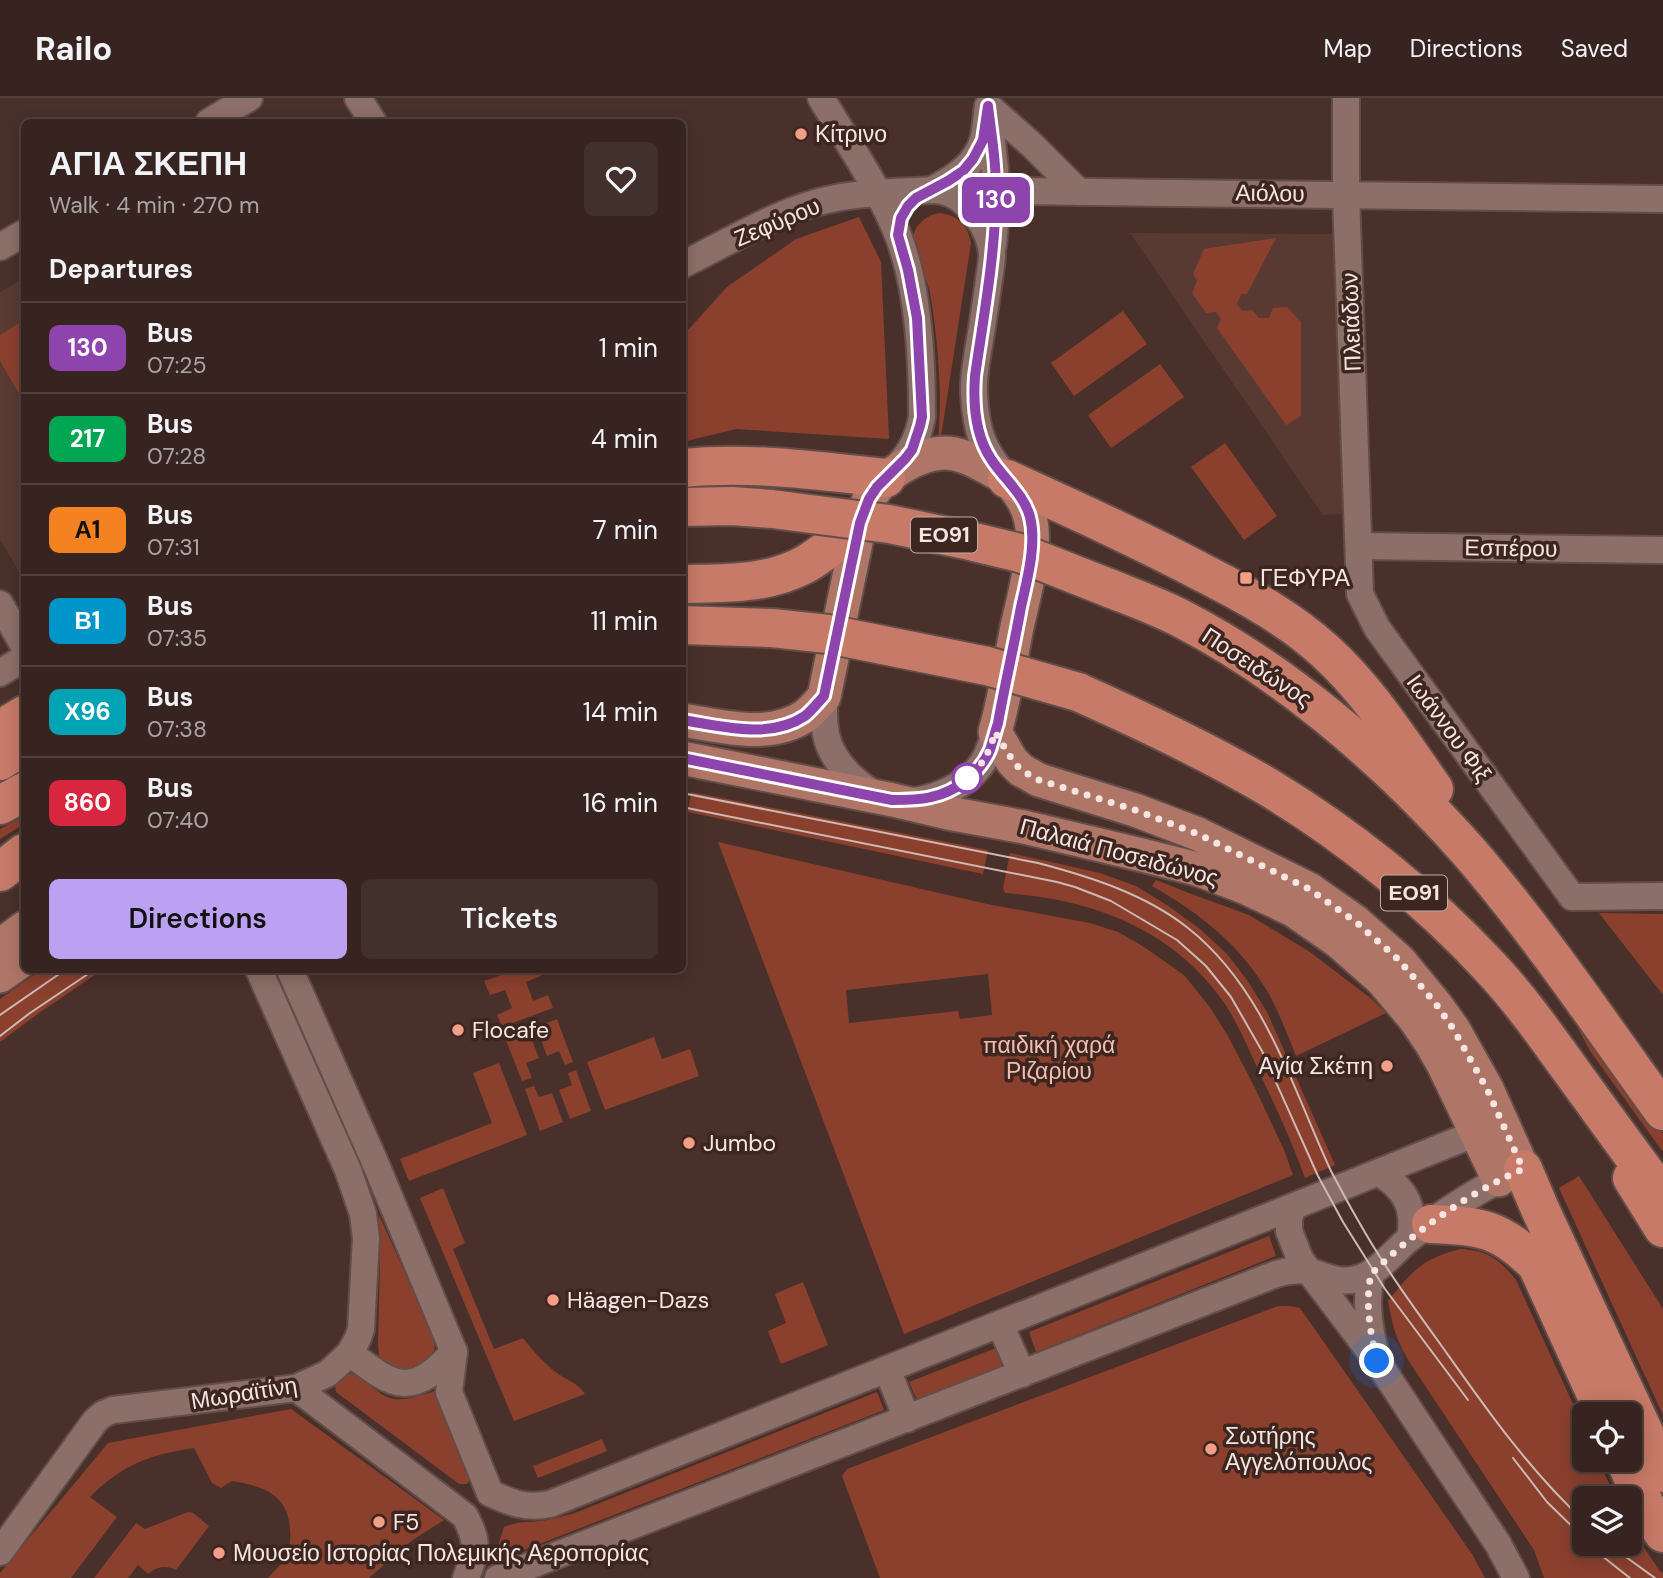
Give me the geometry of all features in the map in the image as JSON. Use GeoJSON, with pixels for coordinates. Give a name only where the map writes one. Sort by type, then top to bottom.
{"type":"FeatureCollection","features":[{"type":"Feature","properties":{"kind":"highway"},"geometry":{"type":"LineString","coordinates":[[686,468],[755,465],[886,478]]}},
{"type":"Feature","properties":{"kind":"highway"},"geometry":{"type":"LineString","coordinates":[[1007,479],[1168,554],[1237,591],[1283,618],[1325,651],[1369,696],[1545,949]]}},
{"type":"Feature","properties":{"kind":"highway","name":"Ποσειδώνος"},"geometry":{"type":"LineString","coordinates":[[686,507],[772,509],[889,524],[1020,553],[1180,618],[1264,668],[1323,710],[1376,757],[1454,835],[1545,949],[1663,1111]]}},
{"type":"Feature","properties":{"kind":"highway"},"geometry":{"type":"LineString","coordinates":[[686,584],[745,583],[766,580],[789,572],[807,564],[860,523]]}},
{"type":"Feature","properties":{"kind":"highway","name":"ΕΟ91"},"geometry":{"type":"LineString","coordinates":[[686,625],[772,628],[828,634],[987,666],[1078,692],[1141,720],[1268,788],[1316,819],[1412,891],[1482,959],[1529,1013],[1663,1196]]}},
{"type":"Feature","properties":{"kind":"highway"},"geometry":{"type":"LineString","coordinates":[[0,730],[21,717]]}},
{"type":"Feature","properties":{"kind":"highway"},"geometry":{"type":"LineString","coordinates":[[0,761],[21,749]]}},
{"type":"Feature","properties":{"kind":"highway"},"geometry":{"type":"LineString","coordinates":[[0,806],[21,794]]}},
{"type":"Feature","properties":{"kind":"highway"},"geometry":{"type":"LineString","coordinates":[[0,864],[21,854]]}},
{"type":"Feature","properties":{"kind":"highway"},"geometry":{"type":"LineString","coordinates":[[0,872],[21,854]]}},
{"type":"Feature","properties":{"kind":"highway"},"geometry":{"type":"LineString","coordinates":[[1529,1013],[1663,1228]]}},
{"type":"Feature","properties":{"kind":"highway"},"geometry":{"type":"LineString","coordinates":[[1511,1174],[1537,1265],[1600,1402]]}},
{"type":"Feature","properties":{"kind":"highway"},"geometry":{"type":"LineString","coordinates":[[1511,1174],[1540,1209],[1663,1473]]}},
{"type":"Feature","properties":{"kind":"highway"},"geometry":{"type":"LineString","coordinates":[[1420,1231],[1479,1228],[1508,1239],[1537,1265]]}},
{"type":"Feature","properties":{"kind":"highway"},"geometry":{"type":"LineString","coordinates":[[1630,1472],[1645,1505],[1663,1533]]}},
{"type":"Feature","properties":{"kind":"main road"},"geometry":{"type":"LineString","coordinates":[[686,721],[765,730],[786,725],[807,714],[824,696],[860,523],[869,499],[886,478],[922,458],[946,453],[960,455],[1007,479],[1023,501],[1032,526],[1028,574],[995,732]]}},
{"type":"Feature","properties":{"kind":"main road","name":"Παλαιά Ποσειδώνος"},"geometry":{"type":"LineString","coordinates":[[995,732],[1021,770],[1039,780],[1135,810],[1198,834],[1309,889],[1356,922],[1399,960],[1436,1004],[1467,1052],[1490,1128],[1511,1174]]}},
{"type":"Feature","properties":{"kind":"main road","name":"Παλαιά Ποσειδώνος"},"geometry":{"type":"LineString","coordinates":[[686,759],[1024,827],[1197,869],[1244,887],[1293,910],[1339,942],[1381,979],[1414,1018],[1444,1066],[1490,1128]]}},
{"type":"Feature","properties":{"kind":"main road"},"geometry":{"type":"LineString","coordinates":[[0,946],[21,930]]}},
{"type":"Feature","properties":{"kind":"main road"},"geometry":{"type":"LineString","coordinates":[[0,976],[21,961]]}},
{"type":"Feature","properties":{"kind":"street"},"geometry":{"type":"LineString","coordinates":[[214,119],[249,98]]}},
{"type":"Feature","properties":{"kind":"street"},"geometry":{"type":"LineString","coordinates":[[358,98],[371,119]]}},
{"type":"Feature","properties":{"kind":"street"},"geometry":{"type":"LineString","coordinates":[[821,98],[877,193],[898,235],[911,281],[917,318],[922,417],[912,450],[886,478]]}},
{"type":"Feature","properties":{"kind":"street","name":"Πλειάδων"},"geometry":{"type":"LineString","coordinates":[[1346,98],[1346,194],[1359,546]]}},
{"type":"Feature","properties":{"kind":"street"},"geometry":{"type":"LineString","coordinates":[[898,235],[901,218],[908,206],[916,198],[963,171],[973,159],[983,140],[986,102]]}},
{"type":"Feature","properties":{"kind":"street"},"geometry":{"type":"LineString","coordinates":[[986,102],[996,190],[992,253],[974,391],[976,420],[984,447],[1007,479]]}},
{"type":"Feature","properties":{"kind":"street"},"geometry":{"type":"LineString","coordinates":[[986,102],[1079,192]]}},
{"type":"Feature","properties":{"kind":"street"},"geometry":{"type":"LineString","coordinates":[[933,190],[951,193],[972,209],[983,227],[992,253]]}},
{"type":"Feature","properties":{"kind":"street","name":"Αιόλου"},"geometry":{"type":"LineString","coordinates":[[877,193],[996,190],[1663,199]]}},
{"type":"Feature","properties":{"kind":"street","name":"Ζεφύρου"},"geometry":{"type":"LineString","coordinates":[[686,263],[790,211],[835,198],[877,193]]}},
{"type":"Feature","properties":{"kind":"street"},"geometry":{"type":"LineString","coordinates":[[0,247],[21,235]]}},
{"type":"Feature","properties":{"kind":"street","name":"Εσπέρου"},"geometry":{"type":"LineString","coordinates":[[1359,546],[1663,550]]}},
{"type":"Feature","properties":{"kind":"street","name":"Ιωάννου Φιξ"},"geometry":{"type":"LineString","coordinates":[[1359,546],[1360,594],[1377,628],[1572,897],[1663,896]]}},
{"type":"Feature","properties":{"kind":"street"},"geometry":{"type":"LineString","coordinates":[[0,604],[21,641]]}},
{"type":"Feature","properties":{"kind":"street"},"geometry":{"type":"LineString","coordinates":[[0,673],[21,660]]}},
{"type":"Feature","properties":{"kind":"street"},"geometry":{"type":"LineString","coordinates":[[824,696],[825,732],[841,766],[859,783],[892,800],[932,797],[956,787],[983,762],[995,732]]}},
{"type":"Feature","properties":{"kind":"street"},"geometry":{"type":"LineString","coordinates":[[260,973],[348,1170],[363,1214],[366,1238],[361,1329],[350,1353],[388,1380],[407,1383],[427,1377],[454,1352]]}},
{"type":"Feature","properties":{"kind":"street"},"geometry":{"type":"LineString","coordinates":[[291,973],[374,1160],[454,1352],[449,1392],[490,1493],[521,1506],[550,1504],[1490,1128]]}},
{"type":"Feature","properties":{"kind":"street"},"geometry":{"type":"LineString","coordinates":[[348,1170],[374,1160]]}},
{"type":"Feature","properties":{"kind":"street"},"geometry":{"type":"LineString","coordinates":[[1379,1173],[1392,1181],[1407,1200],[1413,1224],[1420,1231]]}},
{"type":"Feature","properties":{"kind":"street"},"geometry":{"type":"LineString","coordinates":[[498,1578],[1276,1274],[1292,1270],[1310,1272],[1337,1281],[1348,1281],[1371,1274],[1420,1231],[1511,1174]]}},
{"type":"Feature","properties":{"kind":"street"},"geometry":{"type":"LineString","coordinates":[[1292,1208],[1289,1231],[1300,1259],[1377,1361],[1498,1544],[1516,1578]]}},
{"type":"Feature","properties":{"kind":"street"},"geometry":{"type":"LineString","coordinates":[[1371,1274],[1367,1305],[1377,1361]]}},
{"type":"Feature","properties":{"kind":"street"},"geometry":{"type":"LineString","coordinates":[[1000,1324],[1022,1374]]}},
{"type":"Feature","properties":{"kind":"street","name":"Μωραϊτίνη"},"geometry":{"type":"LineString","coordinates":[[0,1552],[95,1421],[103,1414],[113,1410],[296,1388],[327,1374],[350,1353]]}},
{"type":"Feature","properties":{"kind":"street"},"geometry":{"type":"LineString","coordinates":[[887,1369],[907,1419]]}},
{"type":"Feature","properties":{"kind":"street"},"geometry":{"type":"LineString","coordinates":[[296,1388],[465,1516],[474,1535],[475,1553],[466,1578]]}},
{"type":"Feature","properties":{"kind":"street"},"geometry":{"type":"LineString","coordinates":[[465,1516],[490,1493]]}},
{"type":"Feature","properties":{"kind":"shaded area"},"geometry":{"type":"Polygon","coordinates":[[[1130,233],[1337,234],[1345,514],[1323,515],[1130,233]]]}},
{"type":"Feature","properties":{"kind":"shaded area"},"geometry":{"type":"Polygon","coordinates":[[[21,280],[21,575],[0,540],[0,292],[21,280]]]}},
{"type":"Feature","properties":{"kind":"green space"},"geometry":{"type":"Polygon","coordinates":[[[939,213],[952,216],[961,222],[971,243],[938,456],[940,396],[936,332],[928,286],[914,252],[913,237],[919,224],[939,213]]]}},
{"type":"Feature","properties":{"kind":"green space"},"geometry":{"type":"Polygon","coordinates":[[[859,217],[881,262],[889,439],[736,429],[686,441],[686,331],[727,287],[796,239],[859,217]]]}},
{"type":"Feature","properties":{"kind":"green space"},"geometry":{"type":"Polygon","coordinates":[[[1276,238],[1247,294],[1241,294],[1237,304],[1242,311],[1252,310],[1259,318],[1269,318],[1273,308],[1287,307],[1301,322],[1301,416],[1286,425],[1217,328],[1221,319],[1216,312],[1206,313],[1192,293],[1197,281],[1193,274],[1204,249],[1276,238]]]}},
{"type":"Feature","properties":{"kind":"green space"},"geometry":{"type":"Polygon","coordinates":[[[1123,311],[1147,344],[1074,396],[1051,363],[1123,311]]]}},
{"type":"Feature","properties":{"kind":"green space"},"geometry":{"type":"Polygon","coordinates":[[[21,322],[21,390],[18,392],[0,361],[0,335],[21,322]]]}},
{"type":"Feature","properties":{"kind":"green space"},"geometry":{"type":"Polygon","coordinates":[[[1160,364],[1184,397],[1111,448],[1088,415],[1160,364]]]}},
{"type":"Feature","properties":{"kind":"green space"},"geometry":{"type":"Polygon","coordinates":[[[1225,443],[1277,516],[1244,540],[1191,467],[1225,443]]]}},
{"type":"Feature","properties":{"kind":"green space"},"geometry":{"type":"Polygon","coordinates":[[[691,792],[988,850],[983,874],[688,812],[691,792]]]}},
{"type":"Feature","properties":{"kind":"green space"},"geometry":{"type":"Polygon","coordinates":[[[21,818],[21,826],[0,839],[0,829],[21,818]]]}},
{"type":"Feature","properties":{"kind":"green space","name":"παιδική χαρά Ριζαρίου"},"geometry":{"type":"Polygon","coordinates":[[[718,842],[987,904],[1090,923],[1118,932],[1184,975],[1209,1006],[1228,1036],[1284,1150],[1293,1175],[904,1334],[718,842]],[[988,974],[846,990],[849,1023],[958,1011],[960,1019],[992,1015],[988,974]]]}},
{"type":"Feature","properties":{"kind":"green space"},"geometry":{"type":"Polygon","coordinates":[[[1010,853],[1100,873],[1136,886],[1200,929],[1227,954],[1267,1012],[1335,1165],[1305,1178],[1240,1032],[1225,1004],[1204,978],[1181,956],[1128,923],[1069,902],[1005,893],[1003,888],[1010,853]]]}},
{"type":"Feature","properties":{"kind":"green space"},"geometry":{"type":"Polygon","coordinates":[[[1156,880],[1249,915],[1310,952],[1386,1013],[1296,1056],[1270,996],[1247,962],[1203,920],[1152,886],[1156,880]]]}},
{"type":"Feature","properties":{"kind":"green space"},"geometry":{"type":"Polygon","coordinates":[[[1599,913],[1663,914],[1663,995],[1599,913]]]}},
{"type":"Feature","properties":{"kind":"green space"},"geometry":{"type":"Polygon","coordinates":[[[37,973],[98,973],[0,1042],[0,999],[37,973]]]}},
{"type":"Feature","properties":{"kind":"green space"},"geometry":{"type":"Polygon","coordinates":[[[507,973],[540,973],[541,976],[526,982],[533,1001],[548,995],[553,1008],[502,1027],[497,1015],[512,1008],[505,990],[490,995],[484,981],[507,973]]]}},
{"type":"Feature","properties":{"kind":"green space"},"geometry":{"type":"Polygon","coordinates":[[[1569,1011],[1598,1045],[1663,1134],[1663,1152],[1590,1051],[1569,1011]]]}},
{"type":"Feature","properties":{"kind":"green space"},"geometry":{"type":"Polygon","coordinates":[[[557,1019],[573,1062],[565,1065],[559,1051],[547,1056],[536,1027],[557,1019]]]}},
{"type":"Feature","properties":{"kind":"green space"},"geometry":{"type":"Polygon","coordinates":[[[528,1030],[539,1058],[526,1063],[532,1078],[522,1081],[505,1038],[528,1030]]]}},
{"type":"Feature","properties":{"kind":"green space"},"geometry":{"type":"Polygon","coordinates":[[[654,1037],[662,1059],[690,1049],[699,1076],[605,1110],[587,1062],[654,1037]]]}},
{"type":"Feature","properties":{"kind":"green space"},"geometry":{"type":"Polygon","coordinates":[[[499,1063],[527,1135],[409,1181],[400,1159],[492,1123],[473,1073],[499,1063]]]}},
{"type":"Feature","properties":{"kind":"green space"},"geometry":{"type":"Polygon","coordinates":[[[576,1070],[591,1111],[570,1119],[559,1090],[572,1085],[568,1073],[576,1070]]]}},
{"type":"Feature","properties":{"kind":"green space"},"geometry":{"type":"Polygon","coordinates":[[[534,1086],[539,1097],[552,1093],[563,1122],[540,1131],[525,1089],[534,1086]]]}},
{"type":"Feature","properties":{"kind":"green space"},"geometry":{"type":"Polygon","coordinates":[[[1579,1176],[1663,1309],[1663,1415],[1559,1188],[1579,1176]]]}},
{"type":"Feature","properties":{"kind":"green space"},"geometry":{"type":"Polygon","coordinates":[[[443,1188],[465,1243],[453,1249],[494,1349],[523,1338],[550,1367],[585,1394],[514,1421],[420,1198],[443,1188]]]}},
{"type":"Feature","properties":{"kind":"green space"},"geometry":{"type":"Polygon","coordinates":[[[379,1215],[435,1340],[434,1354],[412,1370],[386,1367],[379,1358],[379,1215]]]}},
{"type":"Feature","properties":{"kind":"green space"},"geometry":{"type":"Polygon","coordinates":[[[1269,1236],[1276,1256],[1036,1352],[1029,1332],[1269,1236]]]}},
{"type":"Feature","properties":{"kind":"green space"},"geometry":{"type":"Polygon","coordinates":[[[1461,1249],[1486,1254],[1516,1280],[1572,1402],[1572,1472],[1604,1472],[1610,1486],[1572,1486],[1572,1556],[1642,1556],[1642,1545],[1663,1573],[1663,1578],[1544,1578],[1534,1550],[1410,1363],[1396,1333],[1388,1301],[1419,1267],[1461,1249]]]}},
{"type":"Feature","properties":{"kind":"green space"},"geometry":{"type":"Polygon","coordinates":[[[803,1282],[828,1345],[781,1364],[768,1331],[786,1323],[775,1294],[803,1282]]]}},
{"type":"Feature","properties":{"kind":"green space"},"geometry":{"type":"Polygon","coordinates":[[[1278,1306],[1300,1308],[1472,1554],[1485,1578],[880,1578],[842,1476],[847,1469],[1278,1306]]]}},
{"type":"Feature","properties":{"kind":"green space"},"geometry":{"type":"Polygon","coordinates":[[[996,1348],[1004,1367],[917,1400],[909,1382],[996,1348]]]}},
{"type":"Feature","properties":{"kind":"green space"},"geometry":{"type":"Polygon","coordinates":[[[355,1372],[376,1390],[391,1398],[408,1398],[435,1391],[438,1393],[471,1478],[467,1484],[459,1484],[336,1392],[335,1385],[342,1377],[355,1372]]]}},
{"type":"Feature","properties":{"kind":"green space"},"geometry":{"type":"Polygon","coordinates":[[[877,1392],[884,1410],[493,1562],[504,1527],[575,1513],[877,1392]]]}},
{"type":"Feature","properties":{"kind":"green space"},"geometry":{"type":"Polygon","coordinates":[[[291,1409],[444,1520],[411,1541],[369,1578],[268,1578],[284,1560],[289,1547],[290,1529],[284,1507],[263,1489],[232,1481],[221,1488],[212,1483],[194,1448],[163,1454],[138,1463],[114,1476],[90,1497],[117,1517],[71,1578],[0,1578],[0,1573],[108,1443],[291,1409]]]}},
{"type":"Feature","properties":{"kind":"green space"},"geometry":{"type":"Polygon","coordinates":[[[602,1439],[607,1451],[538,1478],[533,1466],[602,1439]]]}},
{"type":"Feature","properties":{"kind":"green space"},"geometry":{"type":"Polygon","coordinates":[[[188,1512],[209,1526],[176,1570],[162,1567],[148,1574],[138,1565],[128,1578],[94,1578],[136,1523],[145,1529],[188,1512]]]}},
{"type":"Feature","properties":{"kind":"tram line"},"geometry":{"type":"LineString","coordinates":[[686,794],[1038,863],[1078,874],[1136,896],[1188,928],[1215,952],[1257,1009],[1331,1171],[1388,1269],[1508,1437],[1572,1509]]}},
{"type":"Feature","properties":{"kind":"tram line"},"geometry":{"type":"LineString","coordinates":[[686,808],[1057,882],[1111,901],[1177,940],[1206,966],[1231,997],[1262,1051],[1318,1176],[1343,1222],[1385,1289],[1468,1400]]}},
{"type":"Feature","properties":{"kind":"tram line"},"geometry":{"type":"LineString","coordinates":[[0,1015],[61,973]]}},
{"type":"Feature","properties":{"kind":"tram line"},"geometry":{"type":"LineString","coordinates":[[0,1036],[90,973]]}},
{"type":"Feature","properties":{"kind":"tram line"},"geometry":{"type":"LineString","coordinates":[[1513,1458],[1547,1502],[1572,1526]]}},
{"type":"Feature","properties":{"kind":"tram line"},"geometry":{"type":"LineString","coordinates":[[1602,1556],[1630,1578]]}},
{"type":"Feature","properties":{"kind":"tram line"},"geometry":{"type":"LineString","coordinates":[[1625,1556],[1655,1578]]}},
{"type":"Feature","properties":{"kind":"bus line","name":"130"},"geometry":{"type":"LineString","coordinates":[[686,721],[765,730],[797,720],[807,714],[824,696],[860,523],[869,499],[877,487],[912,450],[922,417],[917,318],[914,293],[898,235],[901,218],[916,198],[963,171],[973,159],[983,140],[988,106],[995,169],[995,224],[975,376],[976,420],[984,447],[1023,501],[1032,526],[1031,560],[998,723],[990,748],[983,762],[966,780],[943,793],[916,800],[892,800],[686,759]]}},
{"type":"Feature","properties":{"kind":"place","name":"Κίτρινο"},"geometry":{"type":"Point","coordinates":[801,134]}},
{"type":"Feature","properties":{"kind":"place","name":"ΓΕΦΥΡΑ"},"geometry":{"type":"Point","coordinates":[1246,578]}},
{"type":"Feature","properties":{"kind":"place","name":"Flocafe"},"geometry":{"type":"Point","coordinates":[458,1030]}},
{"type":"Feature","properties":{"kind":"place","name":"Αγία Σκέπη"},"geometry":{"type":"Point","coordinates":[1387,1066]}},
{"type":"Feature","properties":{"kind":"place","name":"Jumbo"},"geometry":{"type":"Point","coordinates":[689,1143]}},
{"type":"Feature","properties":{"kind":"place","name":"Häagen-Dazs"},"geometry":{"type":"Point","coordinates":[553,1300]}},
{"type":"Feature","properties":{"kind":"place","name":"Σωτήρης Αγγελόπουλος"},"geometry":{"type":"Point","coordinates":[1211,1449]}},
{"type":"Feature","properties":{"kind":"place","name":"F5"},"geometry":{"type":"Point","coordinates":[379,1522]}},
{"type":"Feature","properties":{"kind":"place","name":"Μουσείο Ιστορίας Πολεμικής Αεροπορίας"},"geometry":{"type":"Point","coordinates":[219,1553]}},
{"type":"Feature","properties":{"kind":"route"},"geometry":{"type":"LineString","coordinates":[[967,778],[966,780],[983,762],[995,732],[1021,770],[1039,780],[1135,810],[1198,834],[1309,889],[1356,922],[1399,960],[1436,1004],[1487,1089],[1523,1169],[1499,1180],[1410,1238],[1371,1274],[1367,1305],[1377,1361]]}}]}
